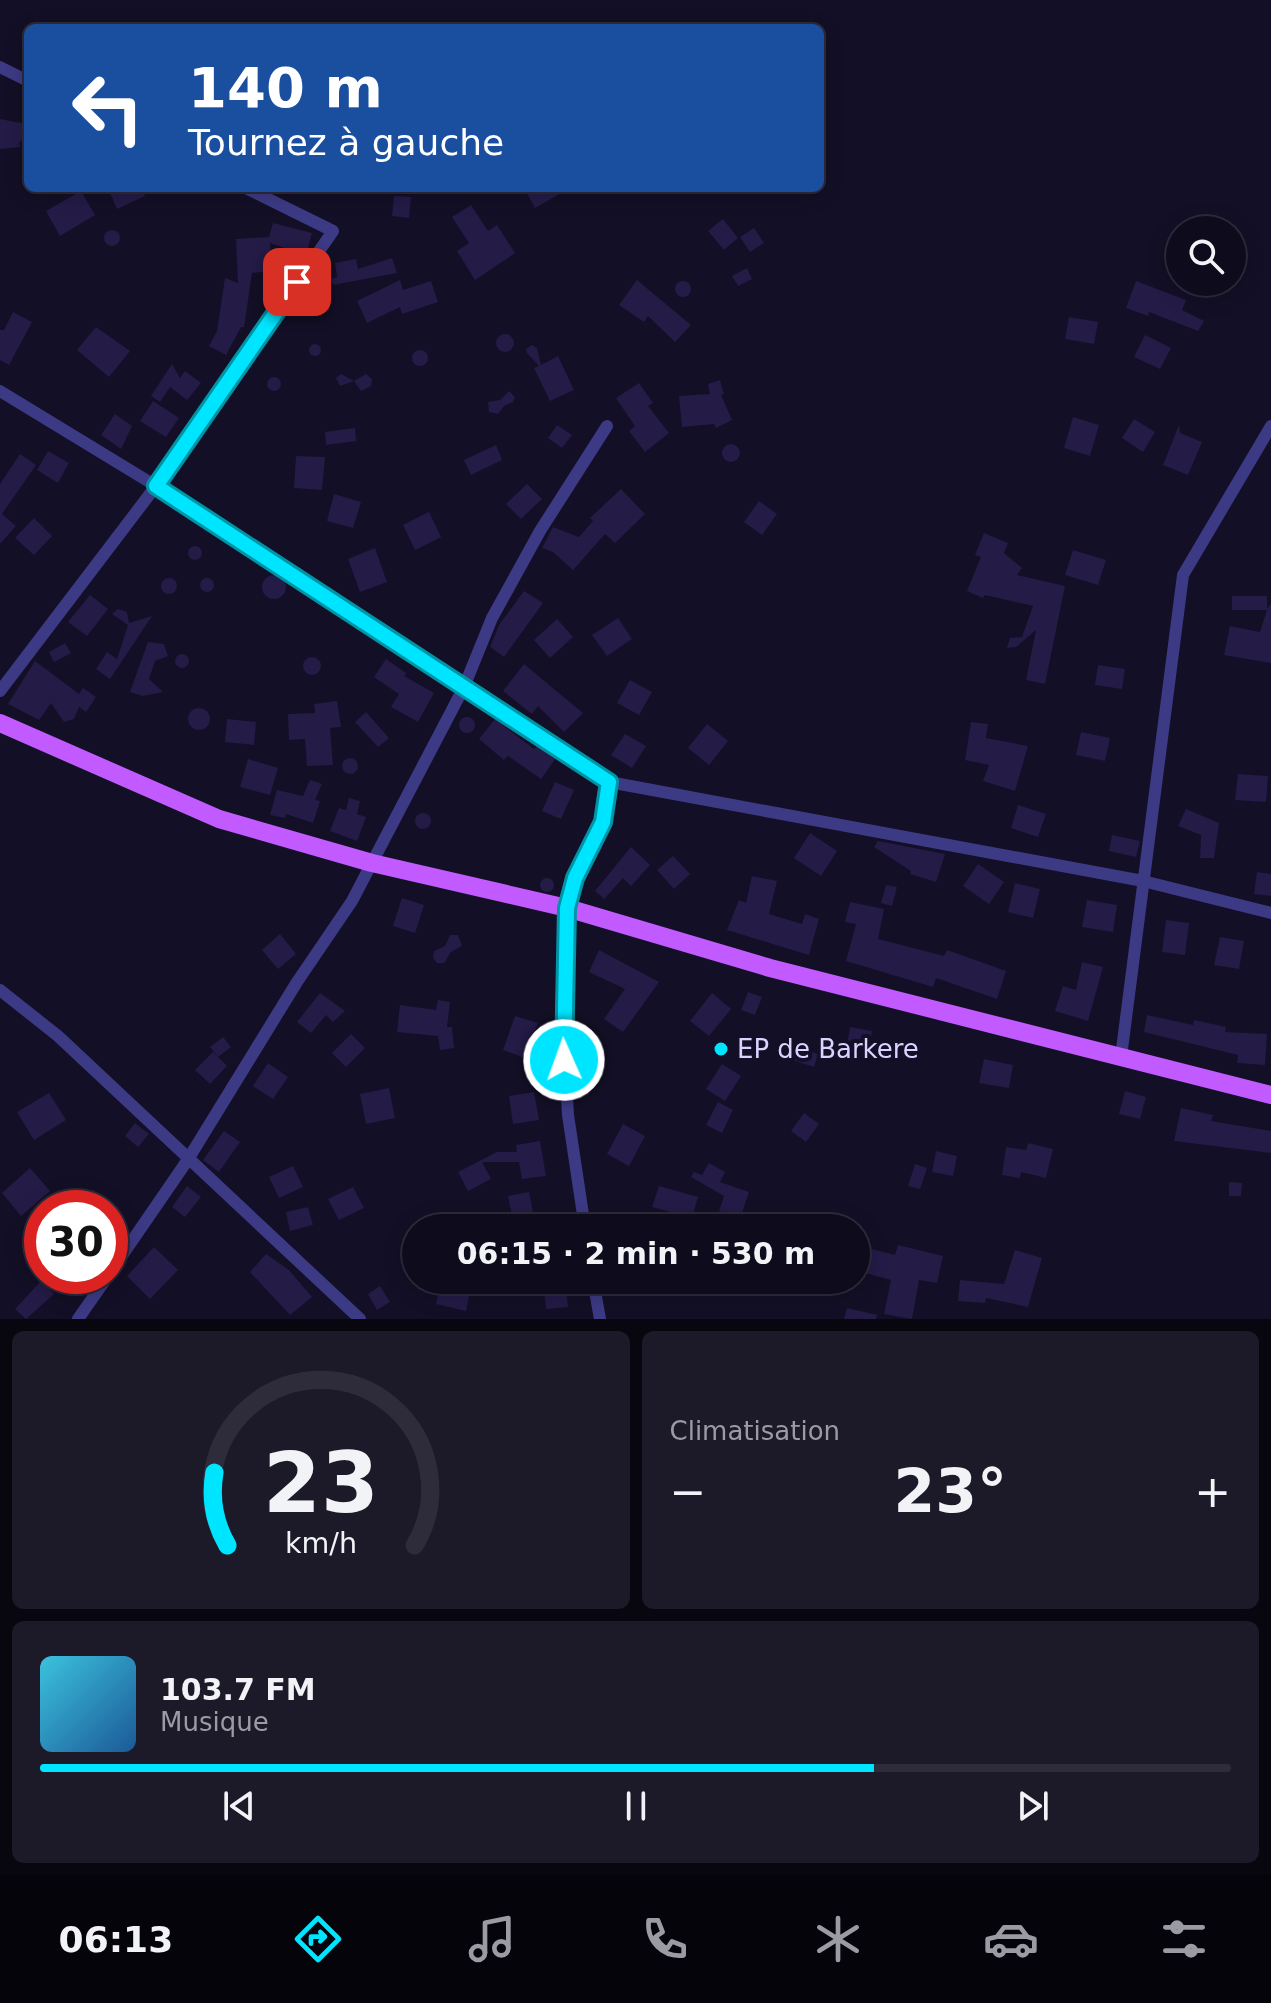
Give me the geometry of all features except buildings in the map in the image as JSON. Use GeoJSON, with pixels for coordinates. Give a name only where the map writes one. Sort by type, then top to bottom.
{"type":"FeatureCollection","features":[{"type":"Feature","properties":{"kind":"main road"},"geometry":{"type":"LineString","coordinates":[[0,723],[219,819],[372,863],[567,908],[770,968],[1271,1095]]}},
{"type":"Feature","properties":{"kind":"street"},"geometry":{"type":"LineString","coordinates":[[0,67],[24,79]]}},
{"type":"Feature","properties":{"kind":"street"},"geometry":{"type":"LineString","coordinates":[[0,691],[156,486],[333,231],[254,192]]}},
{"type":"Feature","properties":{"kind":"street"},"geometry":{"type":"LineString","coordinates":[[0,391],[156,486],[609,782],[1143,881],[1271,913]]}},
{"type":"Feature","properties":{"kind":"street"},"geometry":{"type":"LineString","coordinates":[[128,1246],[187,1161],[297,982],[352,901],[464,687],[498,606],[540,531],[607,426]]}},
{"type":"Feature","properties":{"kind":"street"},"geometry":{"type":"LineString","coordinates":[[1121,1057],[1183,575],[1271,426]]}},
{"type":"Feature","properties":{"kind":"street"},"geometry":{"type":"LineString","coordinates":[[583,1214],[566,1088],[563,1032],[567,908],[575,878],[603,822],[609,782]]}},
{"type":"Feature","properties":{"kind":"street"},"geometry":{"type":"LineString","coordinates":[[0,990],[58,1036],[187,1161],[360,1319]]}},
{"type":"Feature","properties":{"kind":"street"},"geometry":{"type":"LineString","coordinates":[[78,1319],[95,1294]]}},
{"type":"Feature","properties":{"kind":"street"},"geometry":{"type":"LineString","coordinates":[[596,1294],[600,1319]]}},
{"type":"Feature","properties":{"kind":"place","name":"EP de Barkere"},"geometry":{"type":"Point","coordinates":[721,1049]}},
{"type":"Feature","properties":{"kind":"route"},"geometry":{"type":"LineString","coordinates":[[297,282],[156,486],[609,782],[603,822],[575,878],[567,908],[564,1060]]}}]}
